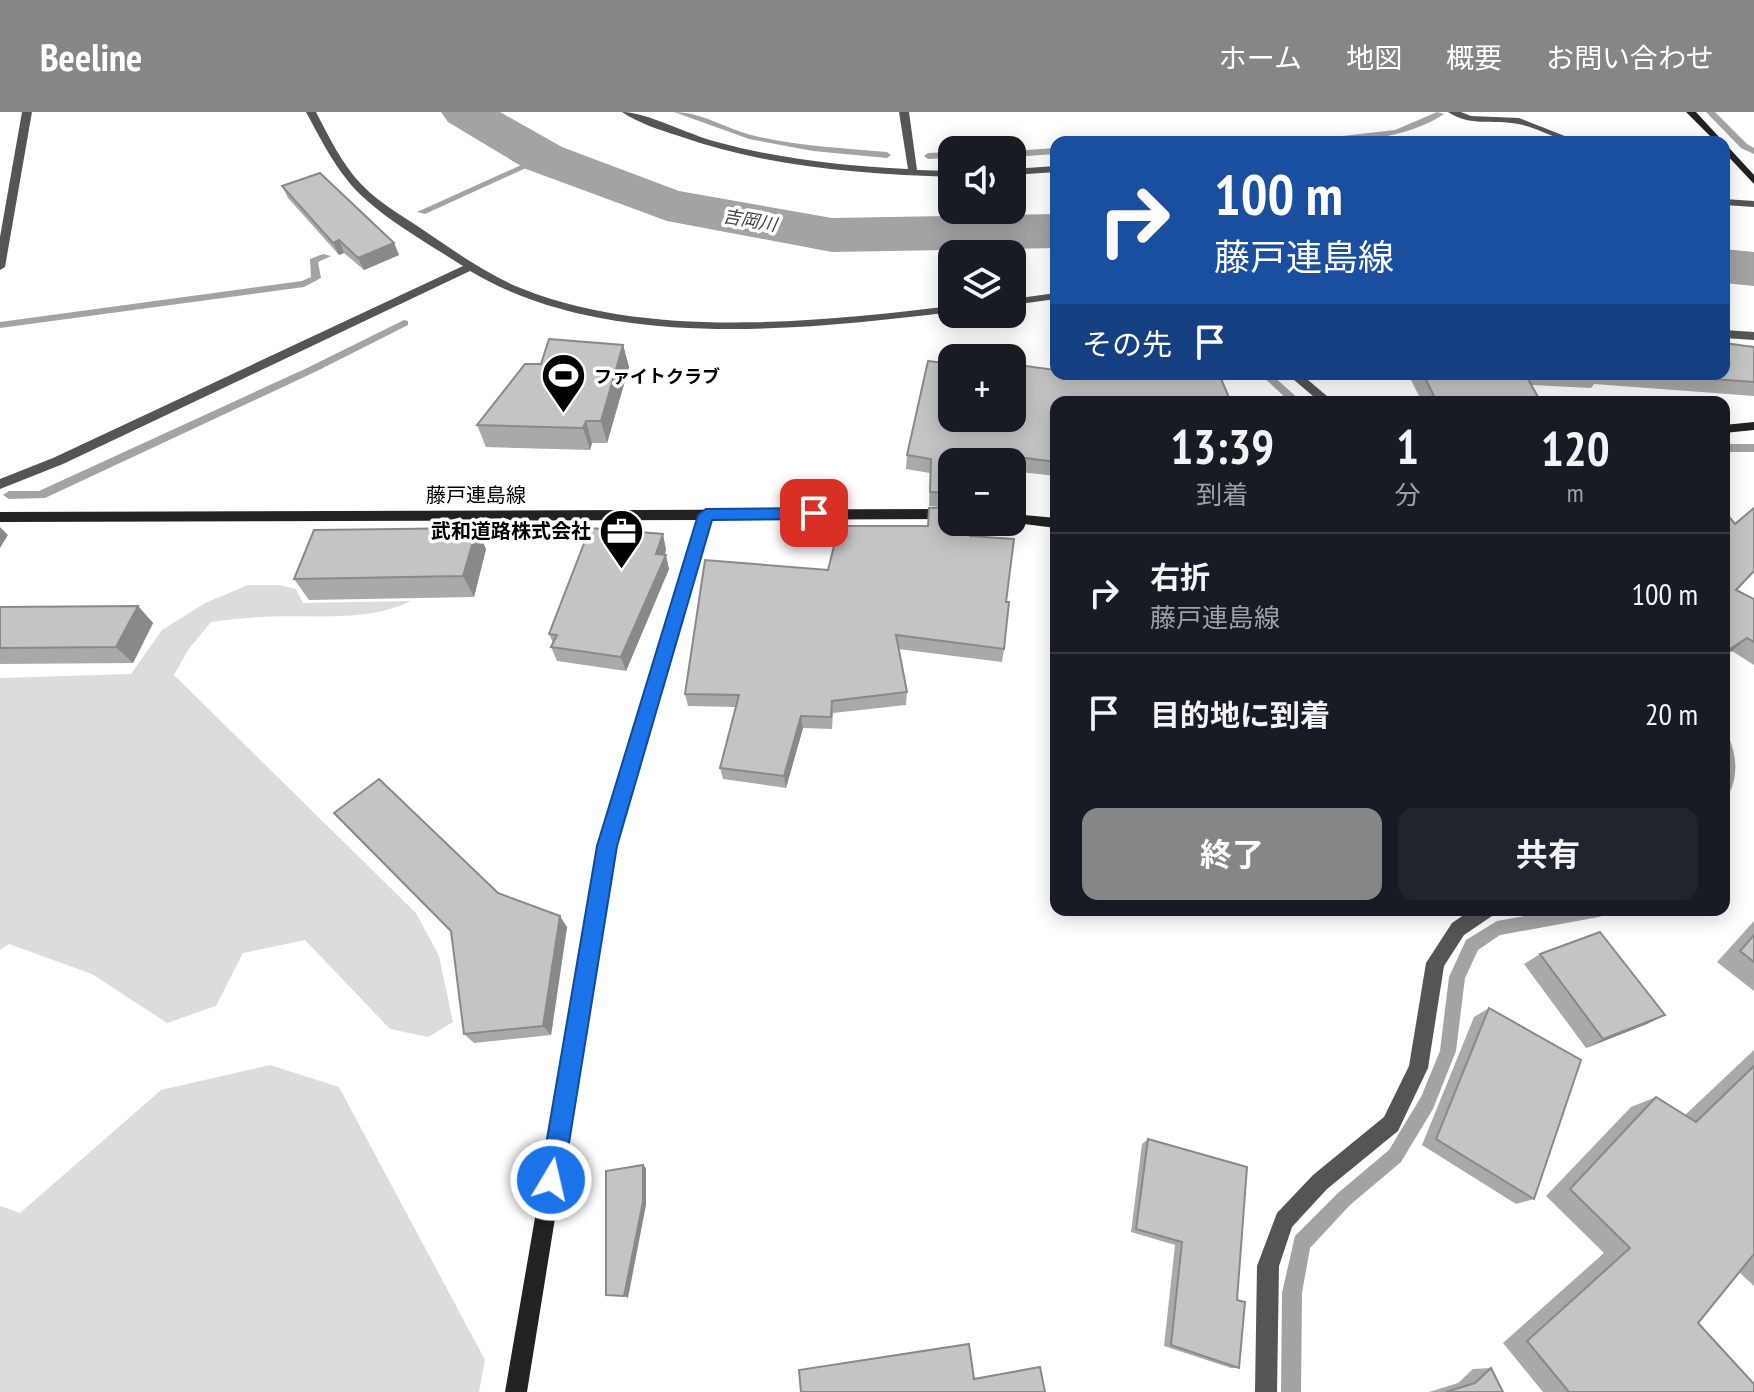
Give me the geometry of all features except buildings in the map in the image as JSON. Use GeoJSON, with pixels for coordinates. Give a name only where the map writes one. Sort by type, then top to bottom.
{"type":"FeatureCollection","features":[{"type":"Feature","properties":{"kind":"main road"},"geometry":{"type":"LineString","coordinates":[[1691,112],[1714,136]]}},
{"type":"Feature","properties":{"kind":"main road"},"geometry":{"type":"LineString","coordinates":[[1730,153],[1754,181]]}},
{"type":"Feature","properties":{"kind":"main road"},"geometry":{"type":"LineString","coordinates":[[1730,428],[1754,426]]}},
{"type":"Feature","properties":{"kind":"main road","name":"藤戸連島線"},"geometry":{"type":"LineString","coordinates":[[0,517],[938,514]]}},
{"type":"Feature","properties":{"kind":"main road"},"geometry":{"type":"LineString","coordinates":[[516,1392],[607,846],[706,515]]}},
{"type":"Feature","properties":{"kind":"main road"},"geometry":{"type":"LineString","coordinates":[[1026,520],[1050,522]]}},
{"type":"Feature","properties":{"kind":"street"},"geometry":{"type":"LineString","coordinates":[[0,267],[27,112]]}},
{"type":"Feature","properties":{"kind":"street"},"geometry":{"type":"LineString","coordinates":[[311,112],[353,182],[470,267],[522,293],[555,302],[663,320],[784,324],[938,310]]}},
{"type":"Feature","properties":{"kind":"street"},"geometry":{"type":"LineString","coordinates":[[627,112],[651,124],[727,149],[823,169],[938,174]]}},
{"type":"Feature","properties":{"kind":"street"},"geometry":{"type":"LineString","coordinates":[[904,112],[913,173]]}},
{"type":"Feature","properties":{"kind":"street"},"geometry":{"type":"LineString","coordinates":[[1453,112],[1469,119],[1517,117],[1561,136]]}},
{"type":"Feature","properties":{"kind":"street"},"geometry":{"type":"LineString","coordinates":[[1026,171],[1050,169]]}},
{"type":"Feature","properties":{"kind":"street"},"geometry":{"type":"LineString","coordinates":[[0,484],[58,461],[470,267]]}},
{"type":"Feature","properties":{"kind":"street"},"geometry":{"type":"LineString","coordinates":[[1026,300],[1050,297]]}},
{"type":"Feature","properties":{"kind":"street"},"geometry":{"type":"LineString","coordinates":[[1730,334],[1754,336]]}},
{"type":"Feature","properties":{"kind":"street"},"geometry":{"type":"LineString","coordinates":[[1300,380],[1320,396]]}},
{"type":"Feature","properties":{"kind":"street"},"geometry":{"type":"LineString","coordinates":[[1266,1392],[1268,1266],[1284,1220],[1320,1182],[1391,1124],[1418,1068],[1435,963],[1458,929],[1477,916]]}},
{"type":"Feature","properties":{"kind":"shaded area"},"geometry":{"type":"Polygon","coordinates":[[[248,585],[278,585],[296,589],[303,603],[411,601],[394,608],[357,615],[261,617],[211,622],[188,650],[174,675],[416,913],[439,956],[453,1022],[428,1037],[390,1029],[305,940],[243,953],[216,1006],[167,1023],[92,974],[9,944],[0,950],[0,678],[131,674],[162,630],[205,603],[248,585]]]}},
{"type":"Feature","properties":{"kind":"shaded area"},"geometry":{"type":"Polygon","coordinates":[[[270,1065],[339,1087],[485,1360],[479,1392],[0,1392],[0,1206],[20,1213],[161,1090],[270,1065]]]}},
{"type":"Feature","properties":{"kind":"waterway","name":"吉岡川"},"geometry":{"type":"LineString","coordinates":[[465,112],[544,158],[667,205],[832,235],[1050,231]]}},
{"type":"Feature","properties":{"kind":"waterway"},"geometry":{"type":"LineString","coordinates":[[678,112],[749,137],[813,148],[887,155]]}},
{"type":"Feature","properties":{"kind":"waterway"},"geometry":{"type":"LineString","coordinates":[[1710,112],[1744,146],[1754,151]]}},
{"type":"Feature","properties":{"kind":"waterway"},"geometry":{"type":"LineString","coordinates":[[1365,136],[1397,132],[1440,114]]}},
{"type":"Feature","properties":{"kind":"waterway"},"geometry":{"type":"LineString","coordinates":[[1026,153],[1050,151]]}},
{"type":"Feature","properties":{"kind":"waterway"},"geometry":{"type":"LineString","coordinates":[[928,156],[938,156]]}},
{"type":"Feature","properties":{"kind":"waterway"},"geometry":{"type":"LineString","coordinates":[[422,212],[544,158]]}},
{"type":"Feature","properties":{"kind":"waterway"},"geometry":{"type":"LineString","coordinates":[[0,325],[304,284],[316,278],[313,261],[326,256]]}},
{"type":"Feature","properties":{"kind":"waterway","name":"吉岡川"},"geometry":{"type":"LineString","coordinates":[[1730,267],[1754,269]]}},
{"type":"Feature","properties":{"kind":"waterway"},"geometry":{"type":"LineString","coordinates":[[9,495],[41,495],[311,370],[404,323]]}},
{"type":"Feature","properties":{"kind":"waterway"},"geometry":{"type":"LineString","coordinates":[[1272,380],[1290,396]]}},
{"type":"Feature","properties":{"kind":"waterway"},"geometry":{"type":"LineString","coordinates":[[1730,448],[1754,448]]}},
{"type":"Feature","properties":{"kind":"waterway"},"geometry":{"type":"LineString","coordinates":[[1291,1392],[1292,1293],[1302,1243],[1344,1199],[1395,1156],[1427,1103],[1448,1051],[1457,977],[1472,945],[1497,928],[1565,916]]}},
{"type":"Feature","properties":{"kind":"place","name":"ファイトクラブ"},"geometry":{"type":"Point","coordinates":[563,415]}},
{"type":"Feature","properties":{"kind":"place","name":"武和道路株式会社"},"geometry":{"type":"Point","coordinates":[622,570]}},
{"type":"Feature","properties":{"kind":"route"},"geometry":{"type":"LineString","coordinates":[[551,1180],[607,846],[706,515],[814,513]]}}]}
